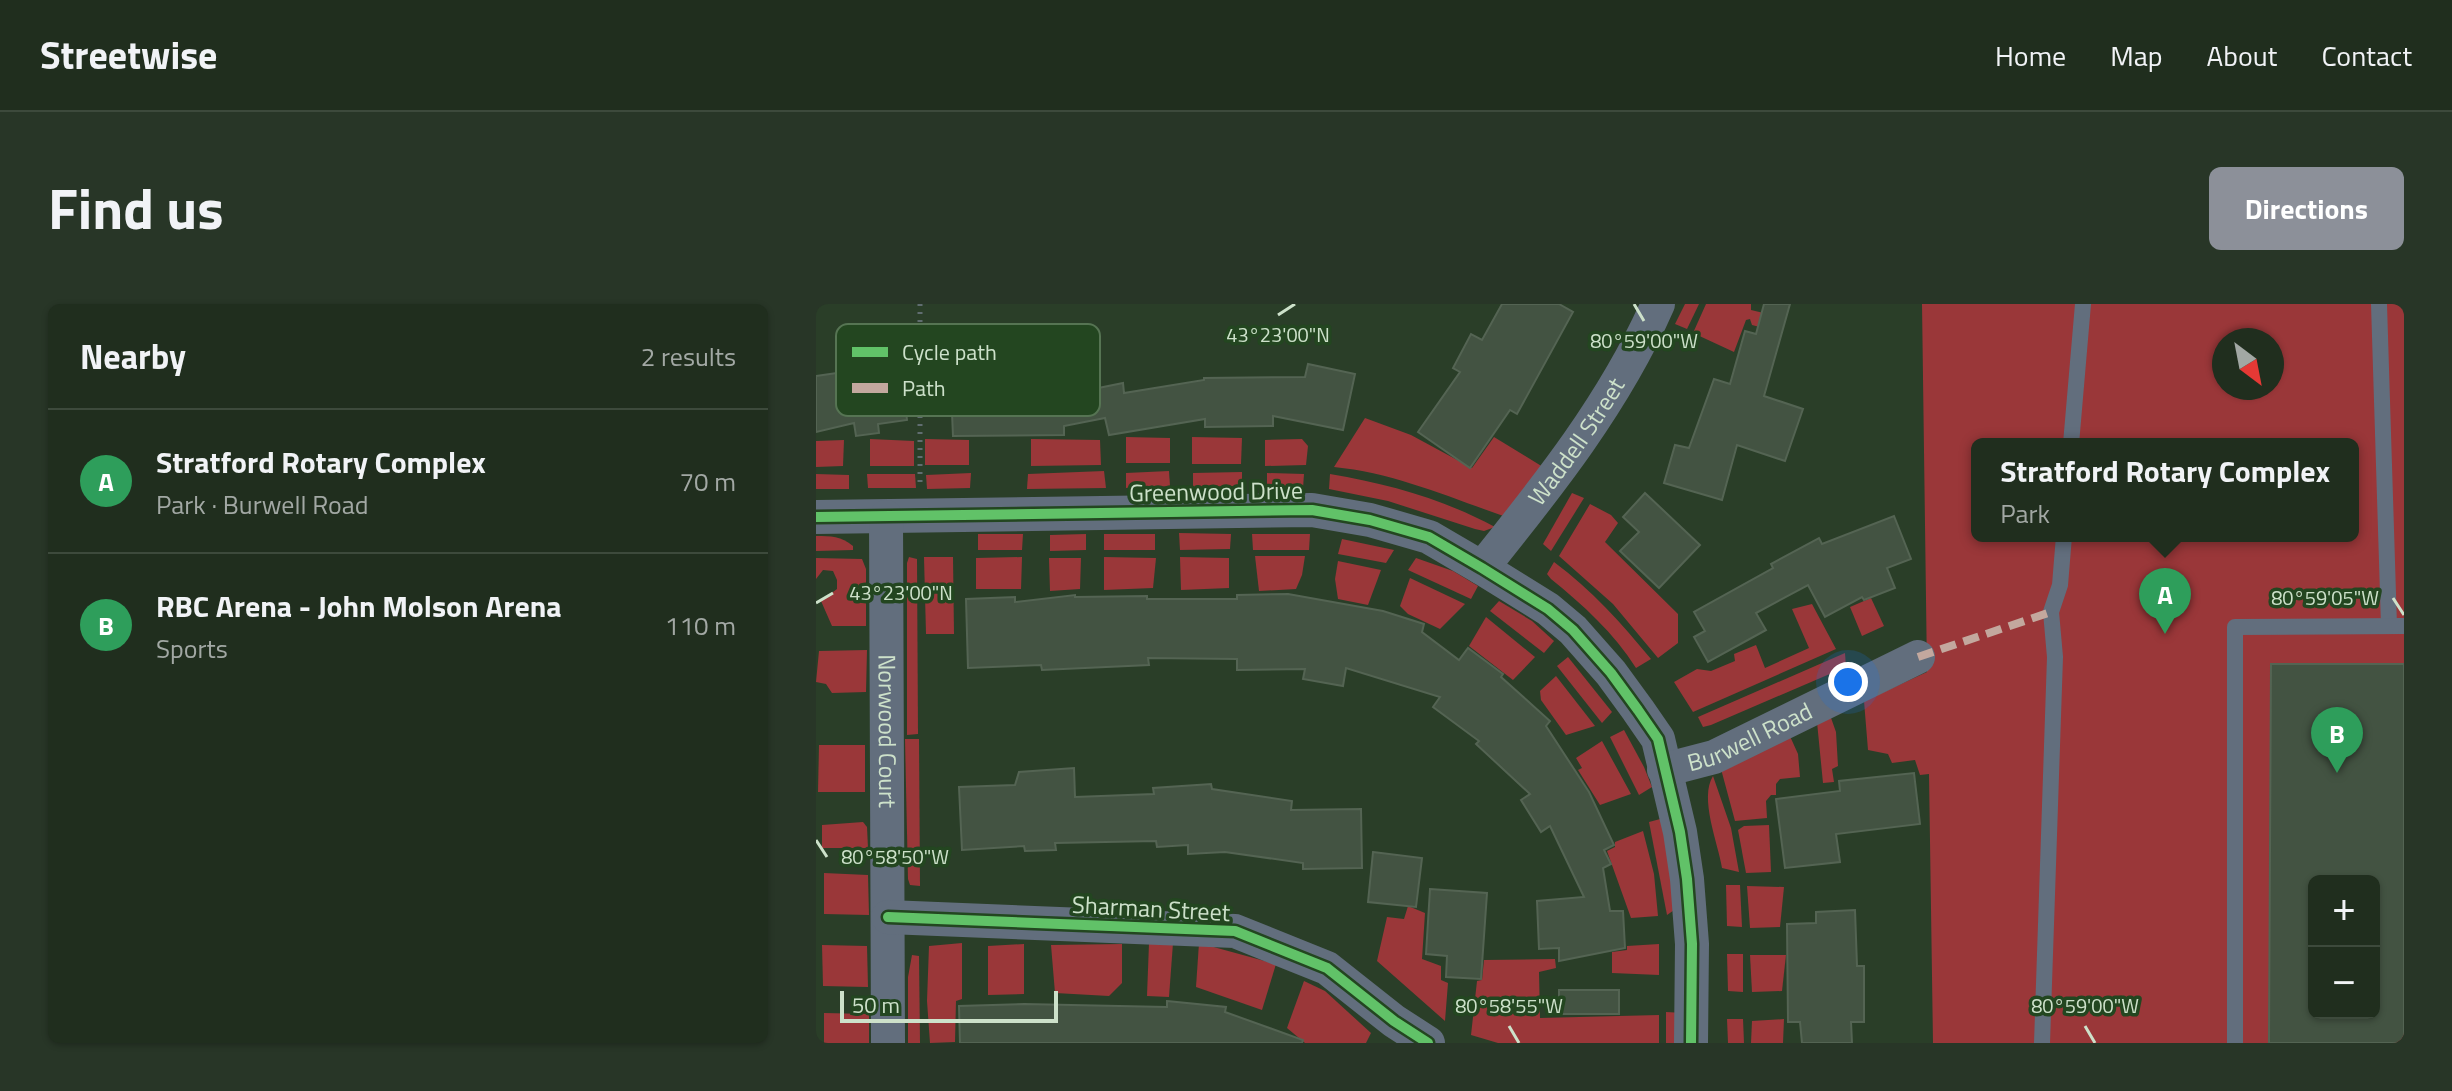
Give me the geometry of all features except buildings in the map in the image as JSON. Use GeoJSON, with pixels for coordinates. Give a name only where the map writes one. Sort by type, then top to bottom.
{"type":"FeatureCollection","features":[{"type":"Feature","properties":{"kind":"street","name":"Waddell Street"},"geometry":{"type":"LineString","coordinates":[[1482,568],[1561,469],[1607,401],[1658,304]]}},
{"type":"Feature","properties":{"kind":"street","name":"Greenwood Drive"},"geometry":{"type":"LineString","coordinates":[[816,517],[1312,510],[1370,520],[1429,537],[1482,568],[1548,609],[1583,641],[1611,673],[1658,739],[1680,832],[1687,879],[1692,944],[1691,1043]]}},
{"type":"Feature","properties":{"kind":"street","name":"Norwood Court"},"geometry":{"type":"LineString","coordinates":[[886,517],[888,1043]]}},
{"type":"Feature","properties":{"kind":"street","name":"Burwell Road"},"geometry":{"type":"LineString","coordinates":[[1664,770],[1714,757],[1918,657]]}},
{"type":"Feature","properties":{"kind":"street","name":"Sharman Street"},"geometry":{"type":"LineString","coordinates":[[888,917],[1235,931],[1327,968],[1382,1012],[1428,1043]]}},
{"type":"Feature","properties":{"kind":"lane"},"geometry":{"type":"LineString","coordinates":[[2072,438],[2083,304]]}},
{"type":"Feature","properties":{"kind":"lane"},"geometry":{"type":"LineString","coordinates":[[2235,1043],[2235,627],[2396,626],[2379,304]]}},
{"type":"Feature","properties":{"kind":"lane"},"geometry":{"type":"LineString","coordinates":[[2042,1043],[2055,657],[2051,612],[2060,585],[2064,542]]}},
{"type":"Feature","properties":{"kind":"path"},"geometry":{"type":"LineString","coordinates":[[920,416],[920,488]]}},
{"type":"Feature","properties":{"kind":"shaded area"},"geometry":{"type":"Polygon","coordinates":[[[1685,304],[1699,304],[1687,329],[1675,324],[1685,304]]]}},
{"type":"Feature","properties":{"kind":"shaded area"},"geometry":{"type":"Polygon","coordinates":[[[1706,304],[1751,304],[1751,310],[1776,316],[1771,330],[1752,325],[1750,319],[1746,320],[1734,352],[1693,333],[1706,304]]]}},
{"type":"Feature","properties":{"kind":"shaded area"},"geometry":{"type":"Polygon","coordinates":[[[1922,304],[2404,304],[2404,1043],[1933,1043],[1929,774],[1920,775],[1915,760],[1892,763],[1888,754],[1868,750],[1864,701],[1927,672],[1922,304]]]}},
{"type":"Feature","properties":{"kind":"shaded area"},"geometry":{"type":"Polygon","coordinates":[[[1365,418],[1411,435],[1472,468],[1494,437],[1543,467],[1509,518],[1401,480],[1334,467],[1365,418]]]}},
{"type":"Feature","properties":{"kind":"shaded area"},"geometry":{"type":"Polygon","coordinates":[[[1126,437],[1170,438],[1170,463],[1126,463],[1126,437]]]}},
{"type":"Feature","properties":{"kind":"shaded area"},"geometry":{"type":"Polygon","coordinates":[[[1192,437],[1242,438],[1241,464],[1192,464],[1192,437]]]}},
{"type":"Feature","properties":{"kind":"shaded area"},"geometry":{"type":"Polygon","coordinates":[[[870,439],[914,441],[914,466],[870,466],[870,439]]]}},
{"type":"Feature","properties":{"kind":"shaded area"},"geometry":{"type":"Polygon","coordinates":[[[925,439],[969,440],[969,465],[925,465],[925,439]]]}},
{"type":"Feature","properties":{"kind":"shaded area"},"geometry":{"type":"Polygon","coordinates":[[[1031,439],[1100,440],[1101,465],[1031,466],[1031,439]]]}},
{"type":"Feature","properties":{"kind":"shaded area"},"geometry":{"type":"Polygon","coordinates":[[[1302,439],[1308,446],[1306,465],[1265,466],[1265,440],[1302,439]]]}},
{"type":"Feature","properties":{"kind":"shaded area"},"geometry":{"type":"Polygon","coordinates":[[[844,440],[843,466],[816,467],[816,441],[844,440]]]}},
{"type":"Feature","properties":{"kind":"shaded area"},"geometry":{"type":"Polygon","coordinates":[[[1104,471],[1106,488],[1027,489],[1028,474],[1104,471]]]}},
{"type":"Feature","properties":{"kind":"shaded area"},"geometry":{"type":"Polygon","coordinates":[[[1169,471],[1170,486],[1126,488],[1126,473],[1169,471]]]}},
{"type":"Feature","properties":{"kind":"shaded area"},"geometry":{"type":"Polygon","coordinates":[[[1242,472],[1242,486],[1193,487],[1193,473],[1242,472]]]}},
{"type":"Feature","properties":{"kind":"shaded area"},"geometry":{"type":"Polygon","coordinates":[[[971,473],[970,488],[927,489],[926,475],[971,473]]]}},
{"type":"Feature","properties":{"kind":"shaded area"},"geometry":{"type":"Polygon","coordinates":[[[1267,473],[1304,474],[1303,488],[1267,488],[1267,473]]]}},
{"type":"Feature","properties":{"kind":"shaded area"},"geometry":{"type":"Polygon","coordinates":[[[816,474],[849,475],[849,489],[816,489],[816,474]]]}},
{"type":"Feature","properties":{"kind":"shaded area"},"geometry":{"type":"Polygon","coordinates":[[[867,474],[915,474],[916,488],[868,488],[867,474]]]}},
{"type":"Feature","properties":{"kind":"shaded area"},"geometry":{"type":"Polygon","coordinates":[[[1330,474],[1415,494],[1456,508],[1495,527],[1484,531],[1475,529],[1388,501],[1329,489],[1330,474]]]}},
{"type":"Feature","properties":{"kind":"shaded area"},"geometry":{"type":"Polygon","coordinates":[[[1572,493],[1584,498],[1551,551],[1543,544],[1572,493]]]}},
{"type":"Feature","properties":{"kind":"shaded area"},"geometry":{"type":"Polygon","coordinates":[[[1590,504],[1611,515],[1618,523],[1605,542],[1678,614],[1678,643],[1658,658],[1613,604],[1559,556],[1590,504]]]}},
{"type":"Feature","properties":{"kind":"shaded area"},"geometry":{"type":"Polygon","coordinates":[[[1179,533],[1231,534],[1230,549],[1180,550],[1179,533]]]}},
{"type":"Feature","properties":{"kind":"shaded area"},"geometry":{"type":"Polygon","coordinates":[[[978,534],[1023,534],[1022,550],[978,550],[978,534]]]}},
{"type":"Feature","properties":{"kind":"shaded area"},"geometry":{"type":"Polygon","coordinates":[[[1086,534],[1086,550],[1050,551],[1050,535],[1086,534]]]}},
{"type":"Feature","properties":{"kind":"shaded area"},"geometry":{"type":"Polygon","coordinates":[[[1104,534],[1155,534],[1155,550],[1104,550],[1104,534]]]}},
{"type":"Feature","properties":{"kind":"shaded area"},"geometry":{"type":"Polygon","coordinates":[[[1252,534],[1310,534],[1309,550],[1253,550],[1252,534]]]}},
{"type":"Feature","properties":{"kind":"shaded area"},"geometry":{"type":"Polygon","coordinates":[[[816,536],[840,538],[853,546],[853,550],[816,551],[816,536]]]}},
{"type":"Feature","properties":{"kind":"shaded area"},"geometry":{"type":"Polygon","coordinates":[[[1342,539],[1394,550],[1386,563],[1338,554],[1342,539]]]}},
{"type":"Feature","properties":{"kind":"shaded area"},"geometry":{"type":"Polygon","coordinates":[[[1255,556],[1305,556],[1296,589],[1259,591],[1255,556]]]}},
{"type":"Feature","properties":{"kind":"shaded area"},"geometry":{"type":"Polygon","coordinates":[[[909,557],[917,559],[918,734],[907,735],[907,563],[909,557]]]}},
{"type":"Feature","properties":{"kind":"shaded area"},"geometry":{"type":"Polygon","coordinates":[[[924,557],[953,557],[954,634],[926,634],[924,557]]]}},
{"type":"Feature","properties":{"kind":"shaded area"},"geometry":{"type":"Polygon","coordinates":[[[1022,557],[1021,589],[976,589],[976,558],[1022,557]]]}},
{"type":"Feature","properties":{"kind":"shaded area"},"geometry":{"type":"Polygon","coordinates":[[[1104,557],[1156,558],[1153,588],[1104,590],[1104,557]]]}},
{"type":"Feature","properties":{"kind":"shaded area"},"geometry":{"type":"Polygon","coordinates":[[[1180,557],[1229,558],[1229,588],[1181,590],[1180,557]]]}},
{"type":"Feature","properties":{"kind":"shaded area"},"geometry":{"type":"Polygon","coordinates":[[[816,558],[862,559],[866,569],[866,626],[832,626],[821,601],[837,589],[837,580],[833,571],[823,570],[816,579],[816,558]]]}},
{"type":"Feature","properties":{"kind":"shaded area"},"geometry":{"type":"Polygon","coordinates":[[[1049,558],[1081,558],[1080,589],[1050,591],[1049,558]]]}},
{"type":"Feature","properties":{"kind":"shaded area"},"geometry":{"type":"Polygon","coordinates":[[[1416,558],[1453,571],[1478,586],[1471,599],[1408,570],[1416,558]]]}},
{"type":"Feature","properties":{"kind":"shaded area"},"geometry":{"type":"Polygon","coordinates":[[[1338,561],[1381,570],[1368,605],[1338,599],[1335,579],[1338,561]]]}},
{"type":"Feature","properties":{"kind":"shaded area"},"geometry":{"type":"Polygon","coordinates":[[[1554,562],[1606,608],[1651,659],[1636,668],[1608,631],[1547,574],[1554,562]]]}},
{"type":"Feature","properties":{"kind":"shaded area"},"geometry":{"type":"Polygon","coordinates":[[[1410,578],[1465,604],[1440,629],[1408,614],[1400,606],[1410,578]]]}},
{"type":"Feature","properties":{"kind":"shaded area"},"geometry":{"type":"Polygon","coordinates":[[[1871,598],[1884,626],[1862,636],[1850,607],[1871,598]]]}},
{"type":"Feature","properties":{"kind":"shaded area"},"geometry":{"type":"Polygon","coordinates":[[[1499,601],[1532,621],[1554,641],[1544,653],[1490,611],[1499,601]]]}},
{"type":"Feature","properties":{"kind":"shaded area"},"geometry":{"type":"Polygon","coordinates":[[[1812,604],[1836,649],[1693,712],[1674,682],[1697,669],[1711,671],[1735,661],[1734,654],[1756,645],[1765,668],[1809,648],[1792,609],[1812,604]]]}},
{"type":"Feature","properties":{"kind":"shaded area"},"geometry":{"type":"Polygon","coordinates":[[[1486,617],[1535,657],[1513,680],[1469,646],[1486,617]]]}},
{"type":"Feature","properties":{"kind":"shaded area"},"geometry":{"type":"Polygon","coordinates":[[[867,650],[866,692],[832,693],[826,684],[816,682],[819,651],[867,650]]]}},
{"type":"Feature","properties":{"kind":"shaded area"},"geometry":{"type":"Polygon","coordinates":[[[1845,653],[1846,667],[1711,725],[1703,727],[1698,717],[1845,653]]]}},
{"type":"Feature","properties":{"kind":"shaded area"},"geometry":{"type":"Polygon","coordinates":[[[1568,657],[1612,712],[1602,723],[1557,666],[1568,657]]]}},
{"type":"Feature","properties":{"kind":"shaded area"},"geometry":{"type":"Polygon","coordinates":[[[1556,676],[1595,726],[1566,735],[1541,700],[1540,691],[1556,676]]]}},
{"type":"Feature","properties":{"kind":"shaded area"},"geometry":{"type":"Polygon","coordinates":[[[1830,715],[1836,732],[1838,766],[1832,769],[1834,782],[1823,783],[1817,722],[1830,715]]]}},
{"type":"Feature","properties":{"kind":"shaded area"},"geometry":{"type":"Polygon","coordinates":[[[1624,730],[1652,787],[1639,795],[1610,737],[1624,730]]]}},
{"type":"Feature","properties":{"kind":"shaded area"},"geometry":{"type":"Polygon","coordinates":[[[1789,734],[1798,754],[1800,777],[1780,779],[1776,784],[1776,795],[1771,795],[1766,801],[1767,818],[1735,821],[1721,769],[1789,734]]]}},
{"type":"Feature","properties":{"kind":"shaded area"},"geometry":{"type":"Polygon","coordinates":[[[905,739],[919,739],[920,886],[910,885],[908,879],[905,739]]]}},
{"type":"Feature","properties":{"kind":"shaded area"},"geometry":{"type":"Polygon","coordinates":[[[1602,741],[1631,794],[1600,805],[1578,770],[1582,768],[1576,758],[1602,741]]]}},
{"type":"Feature","properties":{"kind":"shaded area"},"geometry":{"type":"Polygon","coordinates":[[[819,745],[865,745],[865,792],[818,792],[819,745]]]}},
{"type":"Feature","properties":{"kind":"shaded area"},"geometry":{"type":"Polygon","coordinates":[[[1713,776],[1731,828],[1739,872],[1722,868],[1709,808],[1709,785],[1713,776]]]}},
{"type":"Feature","properties":{"kind":"shaded area"},"geometry":{"type":"Polygon","coordinates":[[[1664,818],[1680,906],[1667,915],[1649,822],[1664,818]]]}},
{"type":"Feature","properties":{"kind":"shaded area"},"geometry":{"type":"Polygon","coordinates":[[[863,822],[867,827],[868,848],[822,848],[822,825],[863,822]]]}},
{"type":"Feature","properties":{"kind":"shaded area"},"geometry":{"type":"Polygon","coordinates":[[[1769,825],[1771,872],[1746,873],[1738,830],[1744,826],[1769,825]]]}},
{"type":"Feature","properties":{"kind":"shaded area"},"geometry":{"type":"Polygon","coordinates":[[[1643,831],[1654,874],[1658,916],[1631,918],[1607,851],[1615,847],[1615,842],[1643,831]]]}},
{"type":"Feature","properties":{"kind":"shaded area"},"geometry":{"type":"Polygon","coordinates":[[[824,873],[868,875],[869,915],[824,914],[824,873]]]}},
{"type":"Feature","properties":{"kind":"shaded area"},"geometry":{"type":"Polygon","coordinates":[[[1726,885],[1740,885],[1742,927],[1727,926],[1726,885]]]}},
{"type":"Feature","properties":{"kind":"shaded area"},"geometry":{"type":"Polygon","coordinates":[[[1747,886],[1784,887],[1780,927],[1750,928],[1747,886]]]}},
{"type":"Feature","properties":{"kind":"shaded area"},"geometry":{"type":"Polygon","coordinates":[[[1408,906],[1425,913],[1422,959],[1441,966],[1441,980],[1448,983],[1445,1021],[1377,961],[1387,917],[1404,919],[1408,906]]]}},
{"type":"Feature","properties":{"kind":"shaded area"},"geometry":{"type":"Polygon","coordinates":[[[962,943],[962,999],[956,1001],[955,1042],[930,1043],[927,1001],[929,946],[962,943]]]}},
{"type":"Feature","properties":{"kind":"shaded area"},"geometry":{"type":"Polygon","coordinates":[[[1149,943],[1173,943],[1169,997],[1147,996],[1149,943]]]}},
{"type":"Feature","properties":{"kind":"shaded area"},"geometry":{"type":"Polygon","coordinates":[[[1199,943],[1276,964],[1262,1010],[1196,987],[1199,943]]]}},
{"type":"Feature","properties":{"kind":"shaded area"},"geometry":{"type":"Polygon","coordinates":[[[1024,944],[1024,994],[988,995],[988,946],[1024,944]]]}},
{"type":"Feature","properties":{"kind":"shaded area"},"geometry":{"type":"Polygon","coordinates":[[[1122,944],[1122,983],[1109,996],[1055,993],[1051,945],[1122,944]]]}},
{"type":"Feature","properties":{"kind":"shaded area"},"geometry":{"type":"Polygon","coordinates":[[[1659,944],[1659,975],[1612,973],[1612,952],[1627,950],[1627,946],[1659,944]]]}},
{"type":"Feature","properties":{"kind":"shaded area"},"geometry":{"type":"Polygon","coordinates":[[[822,945],[867,946],[868,987],[823,986],[822,945]]]}},
{"type":"Feature","properties":{"kind":"shaded area"},"geometry":{"type":"Polygon","coordinates":[[[1727,954],[1743,954],[1743,992],[1728,991],[1727,954]]]}},
{"type":"Feature","properties":{"kind":"shaded area"},"geometry":{"type":"Polygon","coordinates":[[[912,955],[919,956],[920,1043],[908,1043],[908,977],[912,955]]]}},
{"type":"Feature","properties":{"kind":"shaded area"},"geometry":{"type":"Polygon","coordinates":[[[1750,955],[1786,955],[1782,991],[1752,992],[1750,955]]]}},
{"type":"Feature","properties":{"kind":"shaded area"},"geometry":{"type":"Polygon","coordinates":[[[1555,959],[1556,968],[1539,972],[1540,1018],[1659,1015],[1659,1043],[1498,1043],[1471,1035],[1477,981],[1482,980],[1484,960],[1555,959]]]}},
{"type":"Feature","properties":{"kind":"shaded area"},"geometry":{"type":"Polygon","coordinates":[[[1304,981],[1325,991],[1371,1033],[1366,1043],[1305,1043],[1287,1028],[1304,981]]]}},
{"type":"Feature","properties":{"kind":"shaded area"},"geometry":{"type":"Polygon","coordinates":[[[1666,1012],[1684,1013],[1678,1043],[1666,1043],[1666,1012]]]}},
{"type":"Feature","properties":{"kind":"shaded area"},"geometry":{"type":"Polygon","coordinates":[[[824,1013],[869,1014],[869,1043],[824,1043],[824,1013]]]}},
{"type":"Feature","properties":{"kind":"shaded area"},"geometry":{"type":"Polygon","coordinates":[[[1727,1019],[1743,1019],[1744,1043],[1728,1043],[1727,1019]]]}},
{"type":"Feature","properties":{"kind":"shaded area"},"geometry":{"type":"Polygon","coordinates":[[[1784,1019],[1783,1043],[1751,1043],[1752,1021],[1784,1019]]]}},
{"type":"Feature","properties":{"kind":"marked path"},"geometry":{"type":"LineString","coordinates":[[1918,657],[2051,612]]}},
{"type":"Feature","properties":{"kind":"cycle path"},"geometry":{"type":"LineString","coordinates":[[816,517],[1312,510],[1370,520],[1429,537],[1482,568],[1548,609],[1573,630],[1611,673],[1658,739],[1680,832],[1687,879],[1692,944],[1691,1043]]}},
{"type":"Feature","properties":{"kind":"cycle path"},"geometry":{"type":"LineString","coordinates":[[888,917],[1235,931],[1327,968],[1394,1021],[1428,1043]]}},
{"type":"Feature","properties":{"kind":"place","name":"Stratford Rotary Complex"},"geometry":{"type":"Point","coordinates":[2165,634]}},
{"type":"Feature","properties":{"kind":"place","name":"RBC Arena - John Molson Arena"},"geometry":{"type":"Point","coordinates":[2337,773]}}]}
